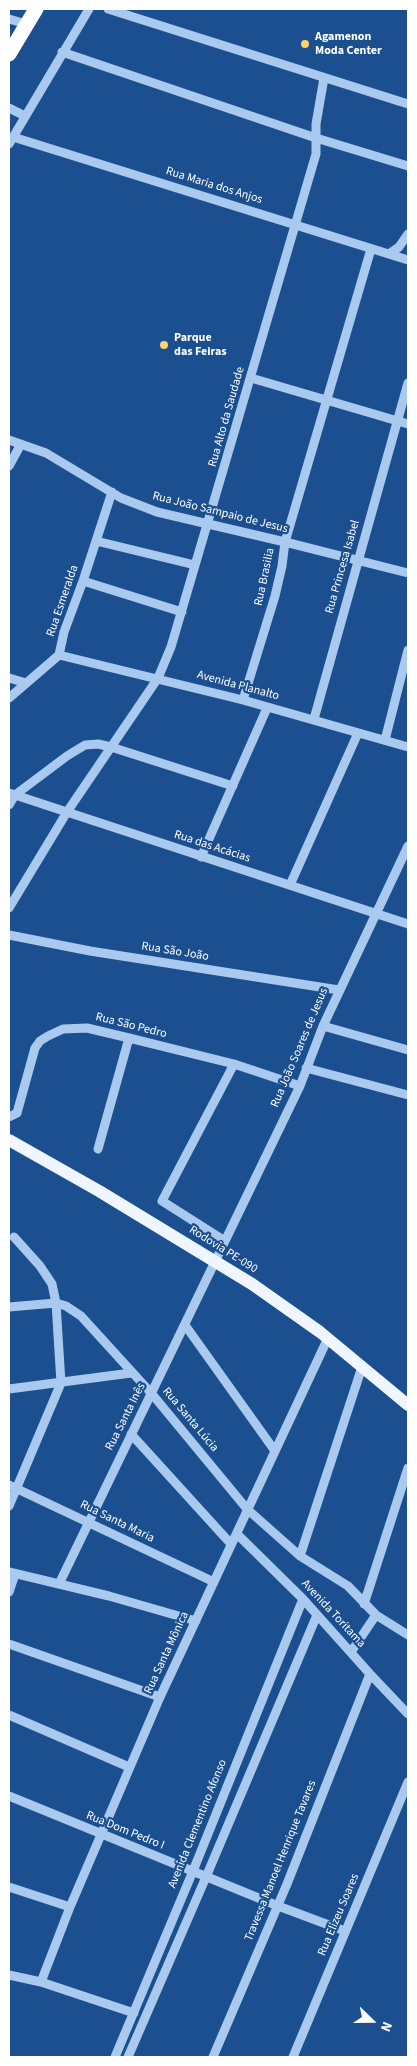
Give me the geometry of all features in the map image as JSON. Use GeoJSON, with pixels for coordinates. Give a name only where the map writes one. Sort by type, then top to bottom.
{"type":"FeatureCollection","features":[{"type":"Feature","properties":{"kind":"highway"},"geometry":{"type":"LineString","coordinates":[[9,54],[36,9]]}},
{"type":"Feature","properties":{"kind":"main road","name":"Rodovia PE-090"},"geometry":{"type":"LineString","coordinates":[[9,1140],[216,1260],[328,1338],[408,1405]]}},
{"type":"Feature","properties":{"kind":"street"},"geometry":{"type":"LineString","coordinates":[[11,140],[88,9]]}},
{"type":"Feature","properties":{"kind":"street"},"geometry":{"type":"LineString","coordinates":[[108,9],[408,104]]}},
{"type":"Feature","properties":{"kind":"street"},"geometry":{"type":"LineString","coordinates":[[9,19],[26,24]]}},
{"type":"Feature","properties":{"kind":"street"},"geometry":{"type":"LineString","coordinates":[[62,52],[316,138],[408,166]]}},
{"type":"Feature","properties":{"kind":"street","name":"Rua Alto da Saudade"},"geometry":{"type":"LineString","coordinates":[[9,908],[67,812],[158,678],[172,647],[194,565],[208,525],[316,154],[316,124],[324,78]]}},
{"type":"Feature","properties":{"kind":"street"},"geometry":{"type":"LineString","coordinates":[[9,108],[25,116]]}},
{"type":"Feature","properties":{"kind":"street","name":"Rua Maria dos Anjos"},"geometry":{"type":"LineString","coordinates":[[11,140],[408,260]]}},
{"type":"Feature","properties":{"kind":"street"},"geometry":{"type":"LineString","coordinates":[[389,254],[399,247],[408,234]]}},
{"type":"Feature","properties":{"kind":"street","name":"Rua Brasilia"},"geometry":{"type":"LineString","coordinates":[[243,700],[275,596],[285,542],[371,248]]}},
{"type":"Feature","properties":{"kind":"street"},"geometry":{"type":"LineString","coordinates":[[251,378],[408,424]]}},
{"type":"Feature","properties":{"kind":"street","name":"Rua Princesa Isabel"},"geometry":{"type":"LineString","coordinates":[[314,719],[408,383]]}},
{"type":"Feature","properties":{"kind":"street","name":"Rua João Sampaio de Jesus"},"geometry":{"type":"LineString","coordinates":[[9,440],[46,453],[112,492],[156,512],[408,573]]}},
{"type":"Feature","properties":{"kind":"street"},"geometry":{"type":"LineString","coordinates":[[9,466],[21,444]]}},
{"type":"Feature","properties":{"kind":"street","name":"Rua Esmeralda"},"geometry":{"type":"LineString","coordinates":[[9,698],[59,655],[64,632],[112,492]]}},
{"type":"Feature","properties":{"kind":"street"},"geometry":{"type":"LineString","coordinates":[[96,541],[194,565]]}},
{"type":"Feature","properties":{"kind":"street"},"geometry":{"type":"LineString","coordinates":[[83,581],[182,612]]}},
{"type":"Feature","properties":{"kind":"street"},"geometry":{"type":"LineString","coordinates":[[385,740],[408,650]]}},
{"type":"Feature","properties":{"kind":"street","name":"Avenida Planalto"},"geometry":{"type":"LineString","coordinates":[[59,655],[243,700],[408,747]]}},
{"type":"Feature","properties":{"kind":"street"},"geometry":{"type":"LineString","coordinates":[[9,678],[26,683]]}},
{"type":"Feature","properties":{"kind":"street"},"geometry":{"type":"LineString","coordinates":[[201,857],[267,708]]}},
{"type":"Feature","properties":{"kind":"street"},"geometry":{"type":"LineString","coordinates":[[290,885],[358,733]]}},
{"type":"Feature","properties":{"kind":"street"},"geometry":{"type":"LineString","coordinates":[[9,805],[12,794],[85,745],[98,744],[111,747],[233,786]]}},
{"type":"Feature","properties":{"kind":"street","name":"Rua das Acácias"},"geometry":{"type":"LineString","coordinates":[[12,794],[408,924]]}},
{"type":"Feature","properties":{"kind":"street","name":"Rua João Soares de Jesus"},"geometry":{"type":"LineString","coordinates":[[216,1260],[300,1086],[323,1026],[375,913],[404,866],[408,846]]}},
{"type":"Feature","properties":{"kind":"street","name":"Rua São João"},"geometry":{"type":"LineString","coordinates":[[9,935],[90,951],[339,990]]}},
{"type":"Feature","properties":{"kind":"street"},"geometry":{"type":"LineString","coordinates":[[323,1026],[408,1050]]}},
{"type":"Feature","properties":{"kind":"street","name":"Rua São Pedro"},"geometry":{"type":"LineString","coordinates":[[9,1117],[17,1113],[35,1048],[40,1041],[63,1029],[78,1028],[129,1038],[234,1064],[300,1086]]}},
{"type":"Feature","properties":{"kind":"street"},"geometry":{"type":"LineString","coordinates":[[98,1149],[129,1038]]}},
{"type":"Feature","properties":{"kind":"street"},"geometry":{"type":"LineString","coordinates":[[225,1241],[162,1201],[234,1064]]}},
{"type":"Feature","properties":{"kind":"street"},"geometry":{"type":"LineString","coordinates":[[306,1068],[408,1095]]}},
{"type":"Feature","properties":{"kind":"street"},"geometry":{"type":"LineString","coordinates":[[9,1506],[13,1487],[61,1383],[56,1303],[48,1276],[14,1237]]}},
{"type":"Feature","properties":{"kind":"street","name":"Rua Santa Inês"},"geometry":{"type":"LineString","coordinates":[[59,1584],[216,1260]]}},
{"type":"Feature","properties":{"kind":"street"},"geometry":{"type":"LineString","coordinates":[[9,1307],[56,1303]]}},
{"type":"Feature","properties":{"kind":"street","name":"Rua Santa Lúcia"},"geometry":{"type":"LineString","coordinates":[[56,1303],[66,1306],[92,1327],[131,1373],[152,1394],[247,1509]]}},
{"type":"Feature","properties":{"kind":"street"},"geometry":{"type":"LineString","coordinates":[[185,1325],[275,1451]]}},
{"type":"Feature","properties":{"kind":"street","name":"Rua Santa Mônica"},"geometry":{"type":"LineString","coordinates":[[40,1982],[160,1697],[328,1338]]}},
{"type":"Feature","properties":{"kind":"street"},"geometry":{"type":"LineString","coordinates":[[300,1556],[362,1367]]}},
{"type":"Feature","properties":{"kind":"street"},"geometry":{"type":"LineString","coordinates":[[9,1389],[131,1373]]}},
{"type":"Feature","properties":{"kind":"street"},"geometry":{"type":"LineString","coordinates":[[131,1434],[232,1544]]}},
{"type":"Feature","properties":{"kind":"street"},"geometry":{"type":"LineString","coordinates":[[364,1604],[408,1468]]}},
{"type":"Feature","properties":{"kind":"street","name":"Rua Santa Maria"},"geometry":{"type":"LineString","coordinates":[[13,1487],[214,1582]]}},
{"type":"Feature","properties":{"kind":"street","name":"Avenida Toritama"},"geometry":{"type":"LineString","coordinates":[[247,1509],[300,1556],[348,1586],[376,1615],[408,1635]]}},
{"type":"Feature","properties":{"kind":"street","name":"Avenida Toritama"},"geometry":{"type":"LineString","coordinates":[[237,1534],[303,1599],[408,1714]]}},
{"type":"Feature","properties":{"kind":"street"},"geometry":{"type":"LineString","coordinates":[[9,1592],[12,1573],[117,1598],[196,1621]]}},
{"type":"Feature","properties":{"kind":"street","name":"Avenida Clementino Afonso"},"geometry":{"type":"LineString","coordinates":[[115,2057],[193,1872],[303,1599]]}},
{"type":"Feature","properties":{"kind":"street"},"geometry":{"type":"LineString","coordinates":[[128,2057],[317,1615]]}},
{"type":"Feature","properties":{"kind":"street"},"geometry":{"type":"LineString","coordinates":[[351,1652],[376,1615]]}},
{"type":"Feature","properties":{"kind":"street"},"geometry":{"type":"LineString","coordinates":[[9,1644],[160,1697]]}},
{"type":"Feature","properties":{"kind":"street","name":"Travessa Manoel Henrique Tavares"},"geometry":{"type":"LineString","coordinates":[[212,2057],[278,1906],[370,1674]]}},
{"type":"Feature","properties":{"kind":"street"},"geometry":{"type":"LineString","coordinates":[[9,1715],[129,1767]]}},
{"type":"Feature","properties":{"kind":"street"},"geometry":{"type":"LineString","coordinates":[[231,1777],[247,1782]]}},
{"type":"Feature","properties":{"kind":"street","name":"Rua Elizeu Soares"},"geometry":{"type":"LineString","coordinates":[[293,2057],[408,1782]]}},
{"type":"Feature","properties":{"kind":"street","name":"Rua Dom Pedro I"},"geometry":{"type":"LineString","coordinates":[[9,1796],[193,1872],[345,1931]]}},
{"type":"Feature","properties":{"kind":"street"},"geometry":{"type":"LineString","coordinates":[[9,1887],[70,1907]]}},
{"type":"Feature","properties":{"kind":"street"},"geometry":{"type":"LineString","coordinates":[[9,1975],[40,1982],[134,2012]]}},
{"type":"Feature","properties":{"kind":"place","name":"Agamenon Moda Center"},"geometry":{"type":"Point","coordinates":[305,44]}},
{"type":"Feature","properties":{"kind":"place","name":"Parque das Feiras"},"geometry":{"type":"Point","coordinates":[164,345]}}]}
